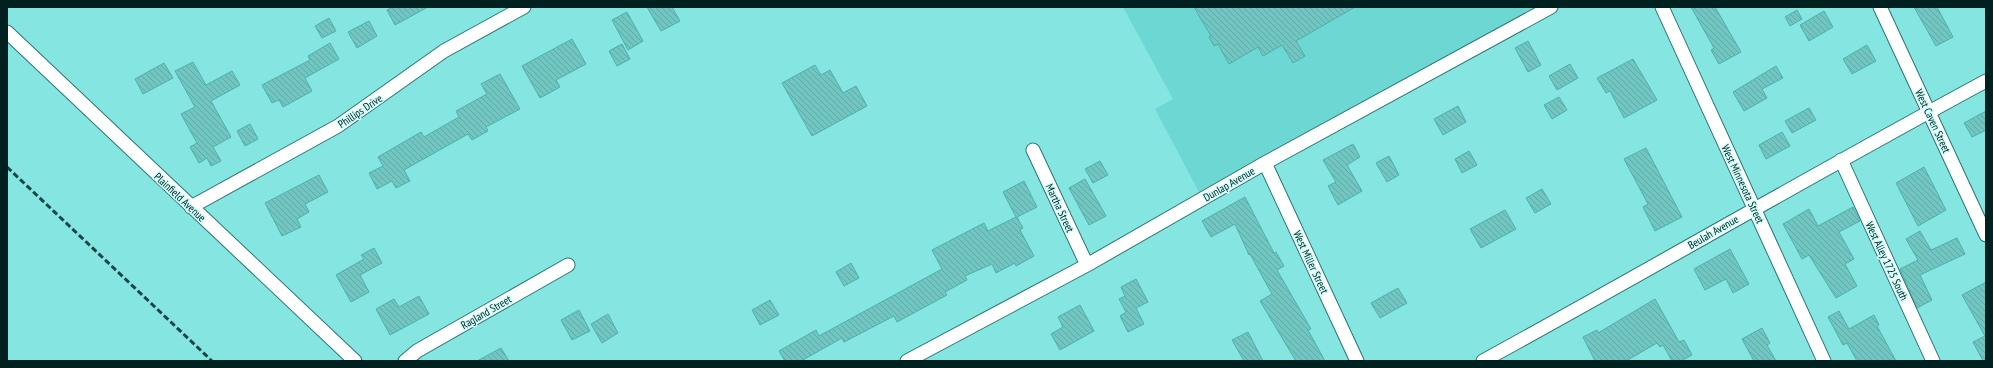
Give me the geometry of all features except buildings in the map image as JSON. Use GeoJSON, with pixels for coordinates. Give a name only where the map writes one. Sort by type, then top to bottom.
{"type":"FeatureCollection","features":[{"type":"Feature","properties":{"kind":"street","name":"Phillips Drive"},"geometry":{"type":"LineString","coordinates":[[191,207],[338,126],[444,51],[524,7]]}},
{"type":"Feature","properties":{"kind":"street","name":"Dunlap Avenue"},"geometry":{"type":"LineString","coordinates":[[907,361],[1087,265],[1265,163],[1551,7]]}},
{"type":"Feature","properties":{"kind":"street","name":"West Minnesota Street"},"geometry":{"type":"LineString","coordinates":[[1662,7],[1824,361]]}},
{"type":"Feature","properties":{"kind":"street","name":"West Caven Street"},"geometry":{"type":"LineString","coordinates":[[1880,7],[1986,236]]}},
{"type":"Feature","properties":{"kind":"street","name":"Plainfield Avenue"},"geometry":{"type":"LineString","coordinates":[[7,32],[355,361]]}},
{"type":"Feature","properties":{"kind":"street","name":"Beulah Avenue"},"geometry":{"type":"LineString","coordinates":[[1483,361],[1620,286],[1841,160],[1986,82]]}},
{"type":"Feature","properties":{"kind":"street","name":"Martha Street"},"geometry":{"type":"LineString","coordinates":[[1033,150],[1087,265]]}},
{"type":"Feature","properties":{"kind":"street","name":"West Alley 1725 South"},"geometry":{"type":"LineString","coordinates":[[1841,160],[1933,361]]}},
{"type":"Feature","properties":{"kind":"street","name":"West Miller Street"},"geometry":{"type":"LineString","coordinates":[[1265,163],[1357,361]]}},
{"type":"Feature","properties":{"kind":"street","name":"Ragland Street"},"geometry":{"type":"LineString","coordinates":[[405,361],[417,351],[568,265]]}},
{"type":"Feature","properties":{"kind":"shaded area"},"geometry":{"type":"Polygon","coordinates":[[[1123,7],[1539,7],[1199,192],[1155,109],[1173,99],[1123,7]]]}},
{"type":"Feature","properties":{"kind":"railway"},"geometry":{"type":"LineString","coordinates":[[7,167],[212,361]]}}]}
